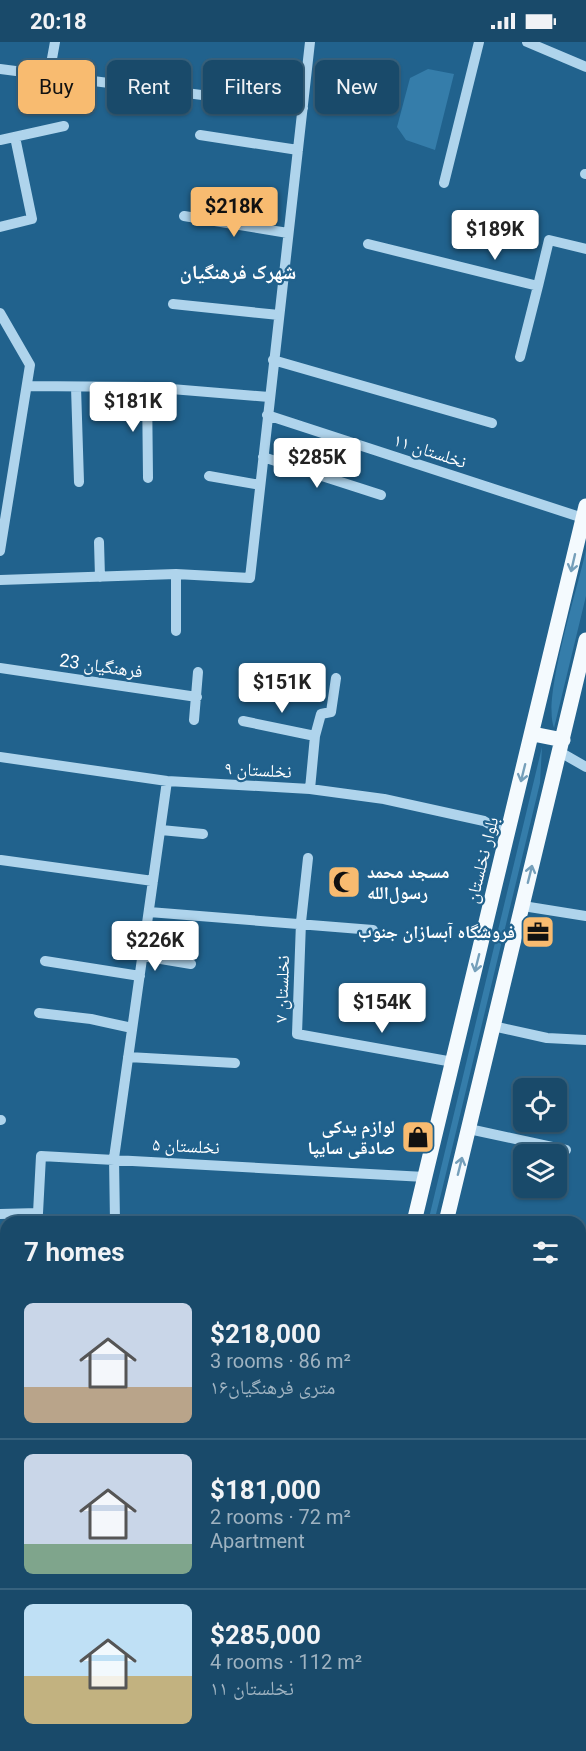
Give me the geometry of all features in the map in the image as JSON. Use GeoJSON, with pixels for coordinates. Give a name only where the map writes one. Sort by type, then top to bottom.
{"type":"FeatureCollection","features":[{"type":"Feature","properties":{"kind":"main road","name":"بلوار نخلستان"},"geometry":{"type":"LineString","coordinates":[[415,1216],[585,512]]}},
{"type":"Feature","properties":{"kind":"main road"},"geometry":{"type":"LineString","coordinates":[[447,1216],[586,640]]}},
{"type":"Feature","properties":{"kind":"main road"},"geometry":{"type":"LineString","coordinates":[[533,734],[561,746]]}},
{"type":"Feature","properties":{"kind":"street"},"geometry":{"type":"LineString","coordinates":[[52,60],[55,42]]}},
{"type":"Feature","properties":{"kind":"street"},"geometry":{"type":"LineString","coordinates":[[303,108],[310,42]]}},
{"type":"Feature","properties":{"kind":"street"},"geometry":{"type":"LineString","coordinates":[[444,183],[479,42]]}},
{"type":"Feature","properties":{"kind":"street"},"geometry":{"type":"LineString","coordinates":[[527,42],[586,67]]}},
{"type":"Feature","properties":{"kind":"street"},"geometry":{"type":"LineString","coordinates":[[0,69],[18,71]]}},
{"type":"Feature","properties":{"kind":"street"},"geometry":{"type":"LineString","coordinates":[[95,81],[203,95]]}},
{"type":"Feature","properties":{"kind":"street"},"geometry":{"type":"LineString","coordinates":[[0,580],[177,574],[250,578],[302,114]]}},
{"type":"Feature","properties":{"kind":"street"},"geometry":{"type":"LineString","coordinates":[[0,140],[64,126]]}},
{"type":"Feature","properties":{"kind":"street"},"geometry":{"type":"LineString","coordinates":[[200,135],[298,150]]}},
{"type":"Feature","properties":{"kind":"street"},"geometry":{"type":"LineString","coordinates":[[0,227],[32,219],[15,137]]}},
{"type":"Feature","properties":{"kind":"street"},"geometry":{"type":"LineString","coordinates":[[184,216],[288,233]]}},
{"type":"Feature","properties":{"kind":"street"},"geometry":{"type":"LineString","coordinates":[[520,357],[549,240],[586,249]]}},
{"type":"Feature","properties":{"kind":"street"},"geometry":{"type":"LineString","coordinates":[[368,244],[538,286]]}},
{"type":"Feature","properties":{"kind":"street"},"geometry":{"type":"LineString","coordinates":[[172,304],[279,315]]}},
{"type":"Feature","properties":{"kind":"street"},"geometry":{"type":"LineString","coordinates":[[0,313],[30,364],[0,551]]}},
{"type":"Feature","properties":{"kind":"street"},"geometry":{"type":"LineString","coordinates":[[273,360],[492,423]]}},
{"type":"Feature","properties":{"kind":"street"},"geometry":{"type":"LineString","coordinates":[[27,386],[147,387],[269,397]]}},
{"type":"Feature","properties":{"kind":"street"},"geometry":{"type":"LineString","coordinates":[[76,387],[80,482]]}},
{"type":"Feature","properties":{"kind":"street"},"geometry":{"type":"LineString","coordinates":[[147,387],[148,478]]}},
{"type":"Feature","properties":{"kind":"street","name":"نخلستان ۱۱"},"geometry":{"type":"LineString","coordinates":[[267,415],[585,512]]}},
{"type":"Feature","properties":{"kind":"street"},"geometry":{"type":"LineString","coordinates":[[263,457],[381,495]]}},
{"type":"Feature","properties":{"kind":"street"},"geometry":{"type":"LineString","coordinates":[[209,476],[260,485]]}},
{"type":"Feature","properties":{"kind":"street"},"geometry":{"type":"LineString","coordinates":[[99,542],[100,577]]}},
{"type":"Feature","properties":{"kind":"street"},"geometry":{"type":"LineString","coordinates":[[176,631],[177,574]]}},
{"type":"Feature","properties":{"kind":"street","name":"فرهنگیان 23"},"geometry":{"type":"LineString","coordinates":[[0,668],[197,697]]}},
{"type":"Feature","properties":{"kind":"street"},"geometry":{"type":"LineString","coordinates":[[194,720],[198,672]]}},
{"type":"Feature","properties":{"kind":"street"},"geometry":{"type":"LineString","coordinates":[[310,789],[315,736],[321,714],[331,711],[336,678]]}},
{"type":"Feature","properties":{"kind":"street"},"geometry":{"type":"LineString","coordinates":[[243,721],[315,736]]}},
{"type":"Feature","properties":{"kind":"street"},"geometry":{"type":"LineString","coordinates":[[561,746],[586,767]]}},
{"type":"Feature","properties":{"kind":"street","name":"نخلستان ۹"},"geometry":{"type":"LineString","coordinates":[[0,757],[166,781],[310,789],[384,799],[484,821],[508,836]]}},
{"type":"Feature","properties":{"kind":"street"},"geometry":{"type":"LineString","coordinates":[[115,1216],[114,1158],[166,781]]}},
{"type":"Feature","properties":{"kind":"street"},"geometry":{"type":"LineString","coordinates":[[161,830],[203,834]]}},
{"type":"Feature","properties":{"kind":"street","name":"نخلستان ۷"},"geometry":{"type":"LineString","coordinates":[[308,858],[301,922],[297,1034],[453,1062]]}},
{"type":"Feature","properties":{"kind":"street"},"geometry":{"type":"LineString","coordinates":[[0,860],[153,881]]}},
{"type":"Feature","properties":{"kind":"street"},"geometry":{"type":"LineString","coordinates":[[523,906],[586,916]]}},
{"type":"Feature","properties":{"kind":"street"},"geometry":{"type":"LineString","coordinates":[[149,912],[301,922],[319,927],[373,930]]}},
{"type":"Feature","properties":{"kind":"street"},"geometry":{"type":"LineString","coordinates":[[143,956],[191,964]]}},
{"type":"Feature","properties":{"kind":"street"},"geometry":{"type":"LineString","coordinates":[[45,961],[140,976]]}},
{"type":"Feature","properties":{"kind":"street"},"geometry":{"type":"LineString","coordinates":[[39,1013],[91,1019],[132,1028]]}},
{"type":"Feature","properties":{"kind":"street"},"geometry":{"type":"LineString","coordinates":[[493,1026],[547,1038],[586,1040]]}},
{"type":"Feature","properties":{"kind":"street"},"geometry":{"type":"LineString","coordinates":[[128,1057],[235,1063]]}},
{"type":"Feature","properties":{"kind":"street"},"geometry":{"type":"LineString","coordinates":[[469,1129],[538,1144]]}},
{"type":"Feature","properties":{"kind":"street","name":"نخلستان ۵"},"geometry":{"type":"LineString","coordinates":[[0,1215],[38,1213],[41,1156],[114,1158],[425,1177]]}},
{"type":"Feature","properties":{"kind":"shaded area"},"geometry":{"type":"Polygon","coordinates":[[[428,69],[454,74],[435,150],[406,140],[397,127],[410,78],[428,69]]]}},
{"type":"Feature","properties":{"kind":"shaded area"},"geometry":{"type":"Polygon","coordinates":[[[586,550],[586,596],[554,728],[553,693],[557,669],[586,550]]]}},
{"type":"Feature","properties":{"kind":"shaded area"},"geometry":{"type":"Polygon","coordinates":[[[542,747],[540,783],[435,1216],[429,1216],[542,747]]]}},
{"type":"Feature","properties":{"kind":"place","name":"مسجد محمد رسول‌الله"},"geometry":{"type":"Point","coordinates":[344,882]}},
{"type":"Feature","properties":{"kind":"place","name":"فروشگاه آبسازان جنوب"},"geometry":{"type":"Point","coordinates":[538,932]}},
{"type":"Feature","properties":{"kind":"place","name":"لوازم یدکی صادقی سایپا"},"geometry":{"type":"Point","coordinates":[418,1137]}},
{"type":"Feature","properties":{"kind":"district","name":"شهرک فرهنگیان"},"geometry":{"type":"Point","coordinates":[238,272]}}]}
